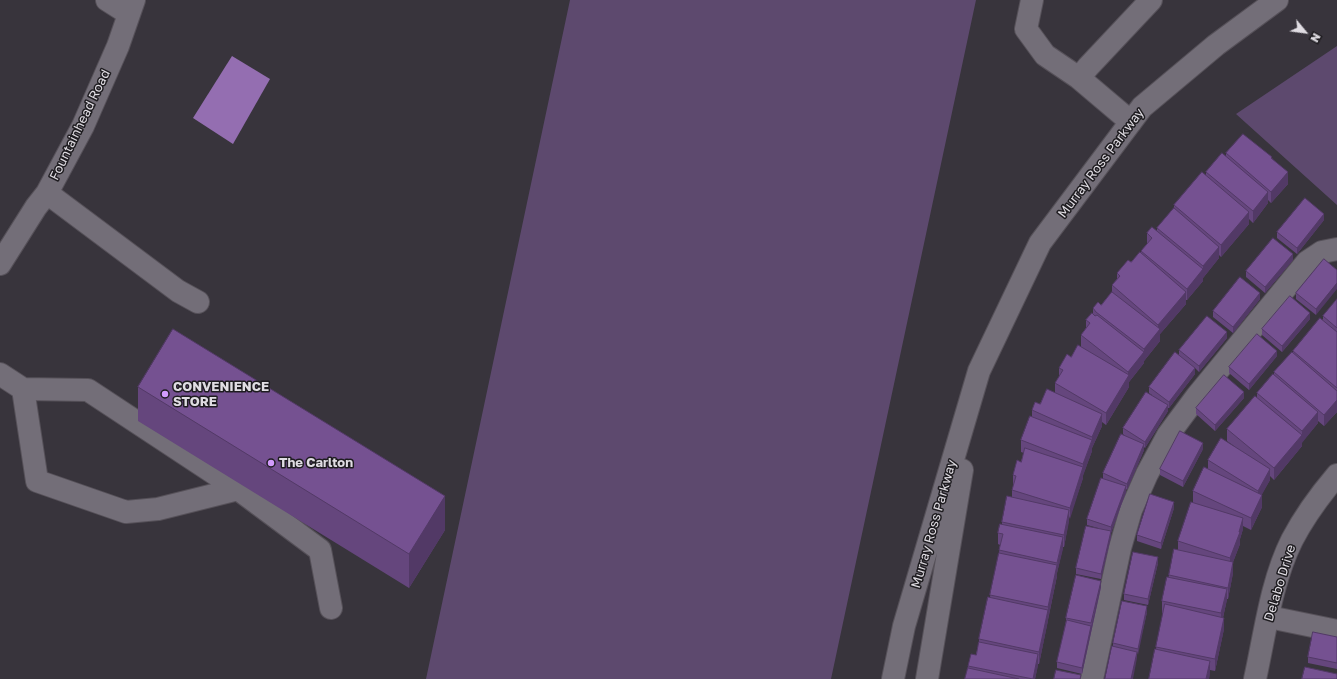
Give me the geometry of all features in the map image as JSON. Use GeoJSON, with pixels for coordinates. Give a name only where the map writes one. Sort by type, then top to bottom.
{"type":"FeatureCollection","features":[{"type":"Feature","properties":{"kind":"street"},"geometry":{"type":"LineString","coordinates":[[107,0],[132,7]]}},
{"type":"Feature","properties":{"kind":"street"},"geometry":{"type":"LineString","coordinates":[[1032,0],[1026,29],[1045,55],[1080,78],[1131,122]]}},
{"type":"Feature","properties":{"kind":"street"},"geometry":{"type":"LineString","coordinates":[[1080,78],[1088,67],[1151,0]]}},
{"type":"Feature","properties":{"kind":"street","name":"Murray Ross Parkway"},"geometry":{"type":"LineString","coordinates":[[893,679],[904,626],[980,371],[1040,243],[1142,107],[1264,3]]}},
{"type":"Feature","properties":{"kind":"street","name":"Fountainhead Road"},"geometry":{"type":"LineString","coordinates":[[0,264],[36,207],[47,193],[83,126],[118,46],[132,7]]}},
{"type":"Feature","properties":{"kind":"street"},"geometry":{"type":"LineString","coordinates":[[47,193],[178,291],[198,302]]}},
{"type":"Feature","properties":{"kind":"street"},"geometry":{"type":"LineString","coordinates":[[1092,679],[1120,548],[1131,510],[1147,474],[1165,441],[1197,396],[1307,262],[1322,252],[1337,248]]}},
{"type":"Feature","properties":{"kind":"street","name":"Murray Ross Parkway"},"geometry":{"type":"LineString","coordinates":[[928,679],[980,371]]}},
{"type":"Feature","properties":{"kind":"street"},"geometry":{"type":"LineString","coordinates":[[0,374],[23,389],[88,390],[238,489],[320,550],[331,608]]}},
{"type":"Feature","properties":{"kind":"street"},"geometry":{"type":"LineString","coordinates":[[23,389],[37,480],[126,512],[158,509],[238,489]]}},
{"type":"Feature","properties":{"kind":"street","name":"Delabo Drive"},"geometry":{"type":"LineString","coordinates":[[1255,679],[1272,600],[1282,566],[1292,541],[1322,492],[1337,475]]}},
{"type":"Feature","properties":{"kind":"street"},"geometry":{"type":"LineString","coordinates":[[1268,617],[1337,631]]}},
{"type":"Feature","properties":{"kind":"shaded area"},"geometry":{"type":"Polygon","coordinates":[[[570,0],[976,0],[831,679],[426,679],[570,0]]]}},
{"type":"Feature","properties":{"kind":"shaded area"},"geometry":{"type":"Polygon","coordinates":[[[1337,46],[1337,205],[1236,114],[1337,46]]]}},
{"type":"Feature","properties":{"kind":"shaded area"},"geometry":{"type":"Polygon","coordinates":[[[232,56],[270,79],[233,144],[193,118],[232,56]]]}},
{"type":"Feature","properties":{"kind":"building"},"geometry":{"type":"Polygon","coordinates":[[[1243,134],[1288,172],[1271,192],[1226,153],[1243,134]]]}},
{"type":"Feature","properties":{"kind":"building"},"geometry":{"type":"Polygon","coordinates":[[[1222,153],[1268,192],[1253,211],[1206,172],[1222,153]]]}},
{"type":"Feature","properties":{"kind":"building"},"geometry":{"type":"Polygon","coordinates":[[[1202,172],[1249,212],[1221,245],[1174,205],[1202,172]]]}},
{"type":"Feature","properties":{"kind":"building"},"geometry":{"type":"Polygon","coordinates":[[[1305,198],[1324,214],[1297,248],[1277,232],[1305,198]]]}},
{"type":"Feature","properties":{"kind":"building"},"geometry":{"type":"Polygon","coordinates":[[[1174,208],[1219,247],[1203,266],[1157,228],[1174,208]]]}},
{"type":"Feature","properties":{"kind":"building"},"geometry":{"type":"Polygon","coordinates":[[[1152,227],[1203,269],[1187,289],[1141,251],[1152,238],[1147,233],[1152,227]]]}},
{"type":"Feature","properties":{"kind":"building"},"geometry":{"type":"Polygon","coordinates":[[[1273,238],[1293,254],[1265,287],[1246,271],[1273,238]]]}},
{"type":"Feature","properties":{"kind":"building"},"geometry":{"type":"Polygon","coordinates":[[[1140,252],[1186,292],[1158,325],[1112,285],[1120,276],[1117,273],[1128,260],[1131,262],[1140,252]]]}},
{"type":"Feature","properties":{"kind":"building"},"geometry":{"type":"Polygon","coordinates":[[[1324,259],[1337,270],[1337,283],[1316,309],[1296,293],[1324,259]]]}},
{"type":"Feature","properties":{"kind":"building"},"geometry":{"type":"Polygon","coordinates":[[[1240,277],[1260,293],[1233,327],[1213,311],[1240,277]]]}},
{"type":"Feature","properties":{"kind":"building"},"geometry":{"type":"Polygon","coordinates":[[[1112,292],[1160,329],[1144,349],[1096,312],[1093,308],[1098,302],[1101,305],[1112,292]]]}},
{"type":"Feature","properties":{"kind":"building"},"geometry":{"type":"Polygon","coordinates":[[[1290,296],[1310,313],[1282,346],[1262,329],[1290,296]]]}},
{"type":"Feature","properties":{"kind":"building"},"geometry":{"type":"Polygon","coordinates":[[[1337,299],[1337,328],[1323,316],[1337,299]]]}},
{"type":"Feature","properties":{"kind":"building"},"geometry":{"type":"Polygon","coordinates":[[[1092,313],[1095,316],[1097,315],[1144,352],[1128,372],[1081,335],[1090,323],[1086,320],[1092,313]]]}},
{"type":"Feature","properties":{"kind":"building"},"geometry":{"type":"Polygon","coordinates":[[[1207,316],[1227,332],[1199,366],[1179,350],[1207,316]]]}},
{"type":"Feature","properties":{"kind":"building"},"geometry":{"type":"Polygon","coordinates":[[[1320,318],[1337,332],[1337,388],[1293,351],[1320,318]]]}},
{"type":"Feature","properties":{"kind":"building"},"geometry":{"type":"Polygon","coordinates":[[[173,329],[445,496],[409,554],[138,387],[173,329]]]}},
{"type":"Feature","properties":{"kind":"building"},"geometry":{"type":"Polygon","coordinates":[[[1257,334],[1277,351],[1249,384],[1229,367],[1257,334]]]}},
{"type":"Feature","properties":{"kind":"building"},"geometry":{"type":"Polygon","coordinates":[[[1078,345],[1129,375],[1106,413],[1055,383],[1063,370],[1059,368],[1067,354],[1071,357],[1078,345]]]}},
{"type":"Feature","properties":{"kind":"building"},"geometry":{"type":"Polygon","coordinates":[[[1175,352],[1195,368],[1169,402],[1149,387],[1175,352]]]}},
{"type":"Feature","properties":{"kind":"building"},"geometry":{"type":"Polygon","coordinates":[[[1292,352],[1337,391],[1337,400],[1324,415],[1274,372],[1292,352]]]}},
{"type":"Feature","properties":{"kind":"building"},"geometry":{"type":"Polygon","coordinates":[[[1273,374],[1318,412],[1302,431],[1257,393],[1273,374]]]}},
{"type":"Feature","properties":{"kind":"building"},"geometry":{"type":"Polygon","coordinates":[[[1224,375],[1244,392],[1215,425],[1196,408],[1224,375]]]}},
{"type":"Feature","properties":{"kind":"building"},"geometry":{"type":"Polygon","coordinates":[[[1047,389],[1102,414],[1092,437],[1032,410],[1035,402],[1040,404],[1047,389]]]}},
{"type":"Feature","properties":{"kind":"building"},"geometry":{"type":"Polygon","coordinates":[[[1146,392],[1168,405],[1145,442],[1123,428],[1146,392]]]}},
{"type":"Feature","properties":{"kind":"building"},"geometry":{"type":"Polygon","coordinates":[[[1255,396],[1302,435],[1274,468],[1227,429],[1255,396]]]}},
{"type":"Feature","properties":{"kind":"building"},"geometry":{"type":"Polygon","coordinates":[[[1030,416],[1092,440],[1083,464],[1021,440],[1030,416]]]}},
{"type":"Feature","properties":{"kind":"building"},"geometry":{"type":"Polygon","coordinates":[[[1180,431],[1203,443],[1183,481],[1160,469],[1180,431]]]}},
{"type":"Feature","properties":{"kind":"building"},"geometry":{"type":"Polygon","coordinates":[[[1121,434],[1144,444],[1127,484],[1103,473],[1121,434]]]}},
{"type":"Feature","properties":{"kind":"building"},"geometry":{"type":"Polygon","coordinates":[[[1221,438],[1270,469],[1258,491],[1208,460],[1221,438]]]}},
{"type":"Feature","properties":{"kind":"building"},"geometry":{"type":"Polygon","coordinates":[[[1025,448],[1083,467],[1070,508],[1012,490],[1016,476],[1013,475],[1017,460],[1021,462],[1025,448]]]}},
{"type":"Feature","properties":{"kind":"building"},"geometry":{"type":"Polygon","coordinates":[[[1204,467],[1262,495],[1251,518],[1193,491],[1204,467]]]}},
{"type":"Feature","properties":{"kind":"building"},"geometry":{"type":"Polygon","coordinates":[[[1101,478],[1126,486],[1111,527],[1087,519],[1101,478]]]}},
{"type":"Feature","properties":{"kind":"building"},"geometry":{"type":"Polygon","coordinates":[[[1150,494],[1174,502],[1161,543],[1137,535],[1150,494]]]}},
{"type":"Feature","properties":{"kind":"building"},"geometry":{"type":"Polygon","coordinates":[[[1007,496],[1069,510],[1064,535],[1002,522],[1007,496]]]}},
{"type":"Feature","properties":{"kind":"building"},"geometry":{"type":"Polygon","coordinates":[[[1191,502],[1243,518],[1240,532],[1230,558],[1178,541],[1191,502]]]}},
{"type":"Feature","properties":{"kind":"building"},"geometry":{"type":"Polygon","coordinates":[[[1000,524],[1063,537],[1057,563],[999,550],[1003,534],[998,533],[1000,524]]]}},
{"type":"Feature","properties":{"kind":"building"},"geometry":{"type":"Polygon","coordinates":[[[1086,526],[1111,531],[1101,574],[1076,568],[1086,526]]]}},
{"type":"Feature","properties":{"kind":"building"},"geometry":{"type":"Polygon","coordinates":[[[1174,549],[1233,562],[1228,588],[1169,575],[1174,549]]]}},
{"type":"Feature","properties":{"kind":"building"},"geometry":{"type":"Polygon","coordinates":[[[1133,552],[1158,557],[1148,599],[1124,594],[1133,552]]]}},
{"type":"Feature","properties":{"kind":"building"},"geometry":{"type":"Polygon","coordinates":[[[999,553],[1057,565],[1048,607],[990,595],[999,553]]]}},
{"type":"Feature","properties":{"kind":"building"},"geometry":{"type":"Polygon","coordinates":[[[1076,575],[1101,581],[1091,623],[1066,618],[1076,575]]]}},
{"type":"Feature","properties":{"kind":"building"},"geometry":{"type":"Polygon","coordinates":[[[1167,577],[1227,589],[1221,613],[1162,601],[1167,577]]]}},
{"type":"Feature","properties":{"kind":"building"},"geometry":{"type":"Polygon","coordinates":[[[988,597],[1048,610],[1039,652],[979,639],[988,597]]]}},
{"type":"Feature","properties":{"kind":"building"},"geometry":{"type":"Polygon","coordinates":[[[1122,601],[1147,606],[1138,649],[1113,643],[1122,601]]]}},
{"type":"Feature","properties":{"kind":"building"},"geometry":{"type":"Polygon","coordinates":[[[1165,604],[1224,618],[1215,659],[1156,647],[1165,604]]]}},
{"type":"Feature","properties":{"kind":"building"},"geometry":{"type":"Polygon","coordinates":[[[1067,620],[1091,626],[1082,668],[1057,662],[1067,620]]]}},
{"type":"Feature","properties":{"kind":"building"},"geometry":{"type":"Polygon","coordinates":[[[1313,632],[1337,637],[1337,663],[1308,657],[1313,632]]]}},
{"type":"Feature","properties":{"kind":"building"},"geometry":{"type":"Polygon","coordinates":[[[979,642],[1038,654],[1033,679],[968,666],[971,654],[976,655],[979,642]]]}},
{"type":"Feature","properties":{"kind":"building"},"geometry":{"type":"Polygon","coordinates":[[[1112,646],[1137,652],[1131,679],[1105,679],[1112,646]]]}},
{"type":"Feature","properties":{"kind":"building"},"geometry":{"type":"Polygon","coordinates":[[[1155,649],[1210,661],[1206,679],[1149,679],[1155,649]]]}},
{"type":"Feature","properties":{"kind":"building"},"geometry":{"type":"Polygon","coordinates":[[[1305,667],[1337,674],[1337,679],[1302,679],[1305,667]]]}},
{"type":"Feature","properties":{"kind":"building"},"geometry":{"type":"Polygon","coordinates":[[[968,668],[1019,679],[965,679],[968,668]]]}},
{"type":"Feature","properties":{"kind":"building"},"geometry":{"type":"Polygon","coordinates":[[[1056,670],[1081,675],[1080,679],[1054,679],[1056,670]]]}},
{"type":"Feature","properties":{"kind":"place","name":"CONVENIENCE STORE"},"geometry":{"type":"Point","coordinates":[165,394]}},
{"type":"Feature","properties":{"kind":"place","name":"The Carlton"},"geometry":{"type":"Point","coordinates":[271,463]}}]}
